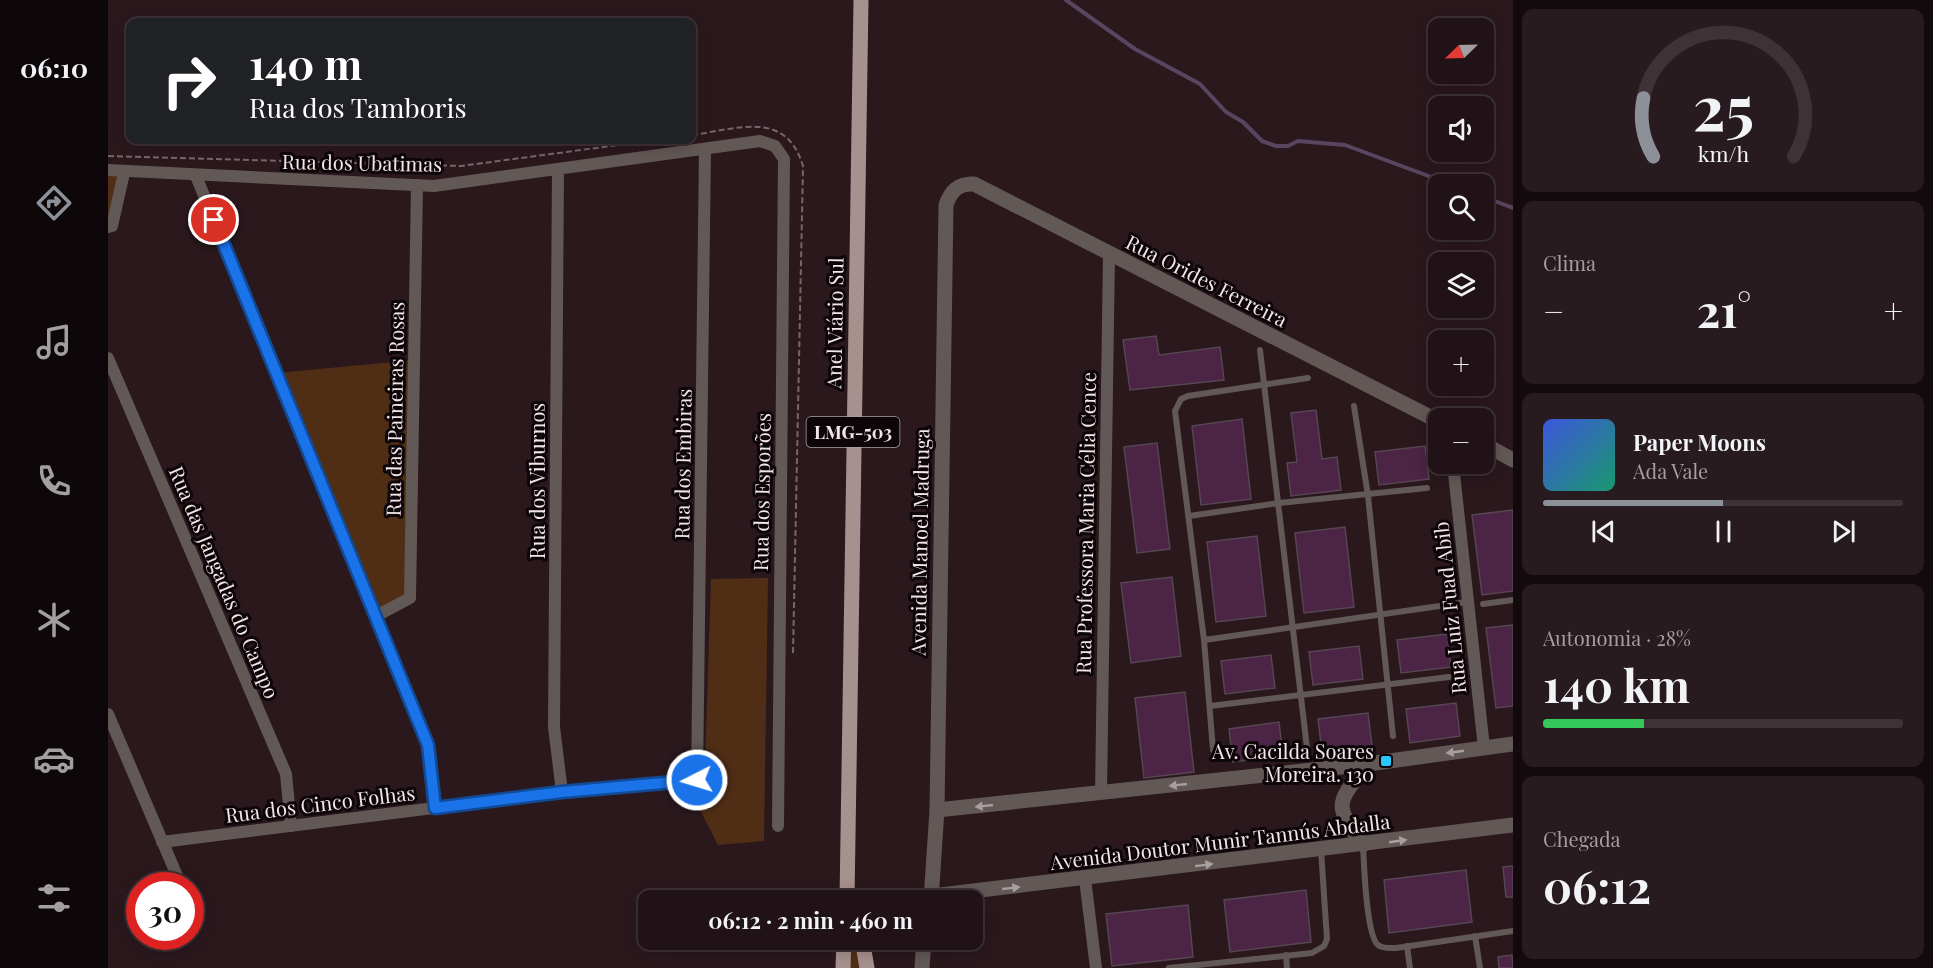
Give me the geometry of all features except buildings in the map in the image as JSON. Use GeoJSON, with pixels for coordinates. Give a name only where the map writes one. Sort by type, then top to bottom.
{"type":"FeatureCollection","features":[{"type":"Feature","properties":{"kind":"main road","name":"Anel Viário Sul"},"geometry":{"type":"LineString","coordinates":[[848,890],[861,0]]}},
{"type":"Feature","properties":{"kind":"main road","name":"Anel Viário Sul"},"geometry":{"type":"LineString","coordinates":[[849,864],[853,890]]}},
{"type":"Feature","properties":{"kind":"main road"},"geometry":{"type":"LineString","coordinates":[[843,968],[844,950]]}},
{"type":"Feature","properties":{"kind":"main road"},"geometry":{"type":"LineString","coordinates":[[864,950],[867,968]]}},
{"type":"Feature","properties":{"kind":"street","name":"Rua dos Ubatimas"},"geometry":{"type":"LineString","coordinates":[[108,170],[124,173],[434,186],[768,142],[781,152],[784,159]]}},
{"type":"Feature","properties":{"kind":"street","name":"Rua dos Embiras"},"geometry":{"type":"LineString","coordinates":[[697,780],[705,149]]}},
{"type":"Feature","properties":{"kind":"street","name":"Rua dos Esporões"},"geometry":{"type":"LineString","coordinates":[[778,826],[784,159]]}},
{"type":"Feature","properties":{"kind":"street","name":"Rua dos Viburnos"},"geometry":{"type":"LineString","coordinates":[[558,169],[554,727],[562,792]]}},
{"type":"Feature","properties":{"kind":"street"},"geometry":{"type":"LineString","coordinates":[[108,227],[112,226],[124,173]]}},
{"type":"Feature","properties":{"kind":"street"},"geometry":{"type":"LineString","coordinates":[[196,176],[378,615],[428,745],[435,808]]}},
{"type":"Feature","properties":{"kind":"street","name":"Rua Orides Ferreira"},"geometry":{"type":"LineString","coordinates":[[956,188],[965,183],[974,184],[1428,416]]}},
{"type":"Feature","properties":{"kind":"street","name":"Rua das Paineiras Rosas"},"geometry":{"type":"LineString","coordinates":[[378,615],[410,598],[417,185]]}},
{"type":"Feature","properties":{"kind":"street","name":"Avenida Manoel Madruga"},"geometry":{"type":"LineString","coordinates":[[932,890],[937,810],[946,205],[956,188]]}},
{"type":"Feature","properties":{"kind":"street","name":"Rua Professora Maria Célia Cence"},"geometry":{"type":"LineString","coordinates":[[1101,793],[1109,253]]}},
{"type":"Feature","properties":{"kind":"street","name":"Rua das Jangadas do Campo"},"geometry":{"type":"LineString","coordinates":[[108,358],[285,774],[291,826]]}},
{"type":"Feature","properties":{"kind":"street"},"geometry":{"type":"LineString","coordinates":[[1494,450],[1513,460]]}},
{"type":"Feature","properties":{"kind":"street","name":"Rua Luiz Fuad Abib"},"geometry":{"type":"LineString","coordinates":[[1454,474],[1484,748]]}},
{"type":"Feature","properties":{"kind":"street"},"geometry":{"type":"LineString","coordinates":[[108,714],[175,872]]}},
{"type":"Feature","properties":{"kind":"street"},"geometry":{"type":"LineString","coordinates":[[937,810],[1368,764],[1513,744]]}},
{"type":"Feature","properties":{"kind":"street"},"geometry":{"type":"LineString","coordinates":[[1363,845],[1345,822],[1341,811],[1342,800],[1348,788],[1368,764]]}},
{"type":"Feature","properties":{"kind":"street","name":"Rua dos Cinco Folhas"},"geometry":{"type":"LineString","coordinates":[[162,842],[562,792],[697,780]]}},
{"type":"Feature","properties":{"kind":"street","name":"Avenida Doutor Munir Tannús Abdalla"},"geometry":{"type":"LineString","coordinates":[[983,892],[1513,825]]}},
{"type":"Feature","properties":{"kind":"street"},"geometry":{"type":"LineString","coordinates":[[1085,879],[1096,968]]}},
{"type":"Feature","properties":{"kind":"street"},"geometry":{"type":"LineString","coordinates":[[922,968],[923,950]]}},
{"type":"Feature","properties":{"kind":"lane"},"geometry":{"type":"LineString","coordinates":[[1260,351],[1307,748]]}},
{"type":"Feature","properties":{"kind":"lane"},"geometry":{"type":"LineString","coordinates":[[1213,750],[1204,640],[1175,411],[1177,404],[1188,396],[1308,378]]}},
{"type":"Feature","properties":{"kind":"lane"},"geometry":{"type":"LineString","coordinates":[[1354,406],[1368,496],[1393,736]]}},
{"type":"Feature","properties":{"kind":"lane"},"geometry":{"type":"LineString","coordinates":[[1189,516],[1279,503],[1368,496],[1427,488]]}},
{"type":"Feature","properties":{"kind":"lane"},"geometry":{"type":"LineString","coordinates":[[1483,604],[1513,600]]}},
{"type":"Feature","properties":{"kind":"lane"},"geometry":{"type":"LineString","coordinates":[[1204,640],[1293,625],[1467,602]]}},
{"type":"Feature","properties":{"kind":"lane"},"geometry":{"type":"LineString","coordinates":[[1210,706],[1449,677]]}},
{"type":"Feature","properties":{"kind":"lane"},"geometry":{"type":"LineString","coordinates":[[1363,845],[1372,937],[1377,945],[1385,948],[1407,946],[1513,931]]}},
{"type":"Feature","properties":{"kind":"lane"},"geometry":{"type":"LineString","coordinates":[[1169,968],[1215,965],[1312,953],[1324,946],[1327,939],[1321,850]]}},
{"type":"Feature","properties":{"kind":"lane"},"geometry":{"type":"LineString","coordinates":[[1475,936],[1480,968]]}},
{"type":"Feature","properties":{"kind":"lane"},"geometry":{"type":"LineString","coordinates":[[1407,946],[1410,968]]}},
{"type":"Feature","properties":{"kind":"lane"},"geometry":{"type":"LineString","coordinates":[[1286,955],[1287,968]]}},
{"type":"Feature","properties":{"kind":"path"},"geometry":{"type":"LineString","coordinates":[[108,156],[461,166],[627,144]]}},
{"type":"Feature","properties":{"kind":"shaded area"},"geometry":{"type":"Polygon","coordinates":[[[108,170],[124,173],[108,227],[108,170]]]}},
{"type":"Feature","properties":{"kind":"shaded area"},"geometry":{"type":"Polygon","coordinates":[[[414,360],[410,598],[378,615],[277,373],[414,360]]]}},
{"type":"Feature","properties":{"kind":"shaded area"},"geometry":{"type":"Polygon","coordinates":[[[768,578],[764,841],[718,845],[685,781],[703,775],[705,764],[711,579],[768,578]]]}},
{"type":"Feature","properties":{"kind":"shaded area"},"geometry":{"type":"Polygon","coordinates":[[[844,950],[864,950],[867,968],[843,968],[844,950]]]}},
{"type":"Feature","properties":{"kind":"waterway"},"geometry":{"type":"LineString","coordinates":[[1066,0],[1135,49],[1200,84],[1226,112],[1243,122],[1262,141],[1276,146],[1288,146],[1298,141],[1345,145],[1428,176]]}},
{"type":"Feature","properties":{"kind":"waterway"},"geometry":{"type":"LineString","coordinates":[[1494,201],[1513,208]]}},
{"type":"Feature","properties":{"kind":"place","name":"Av. Cacilda Soares Moreira. 130"},"geometry":{"type":"Point","coordinates":[1386,761]}},
{"type":"Feature","properties":{"kind":"route"},"geometry":{"type":"LineString","coordinates":[[214,220],[378,615],[428,745],[435,808],[562,792],[697,780]]}}]}
